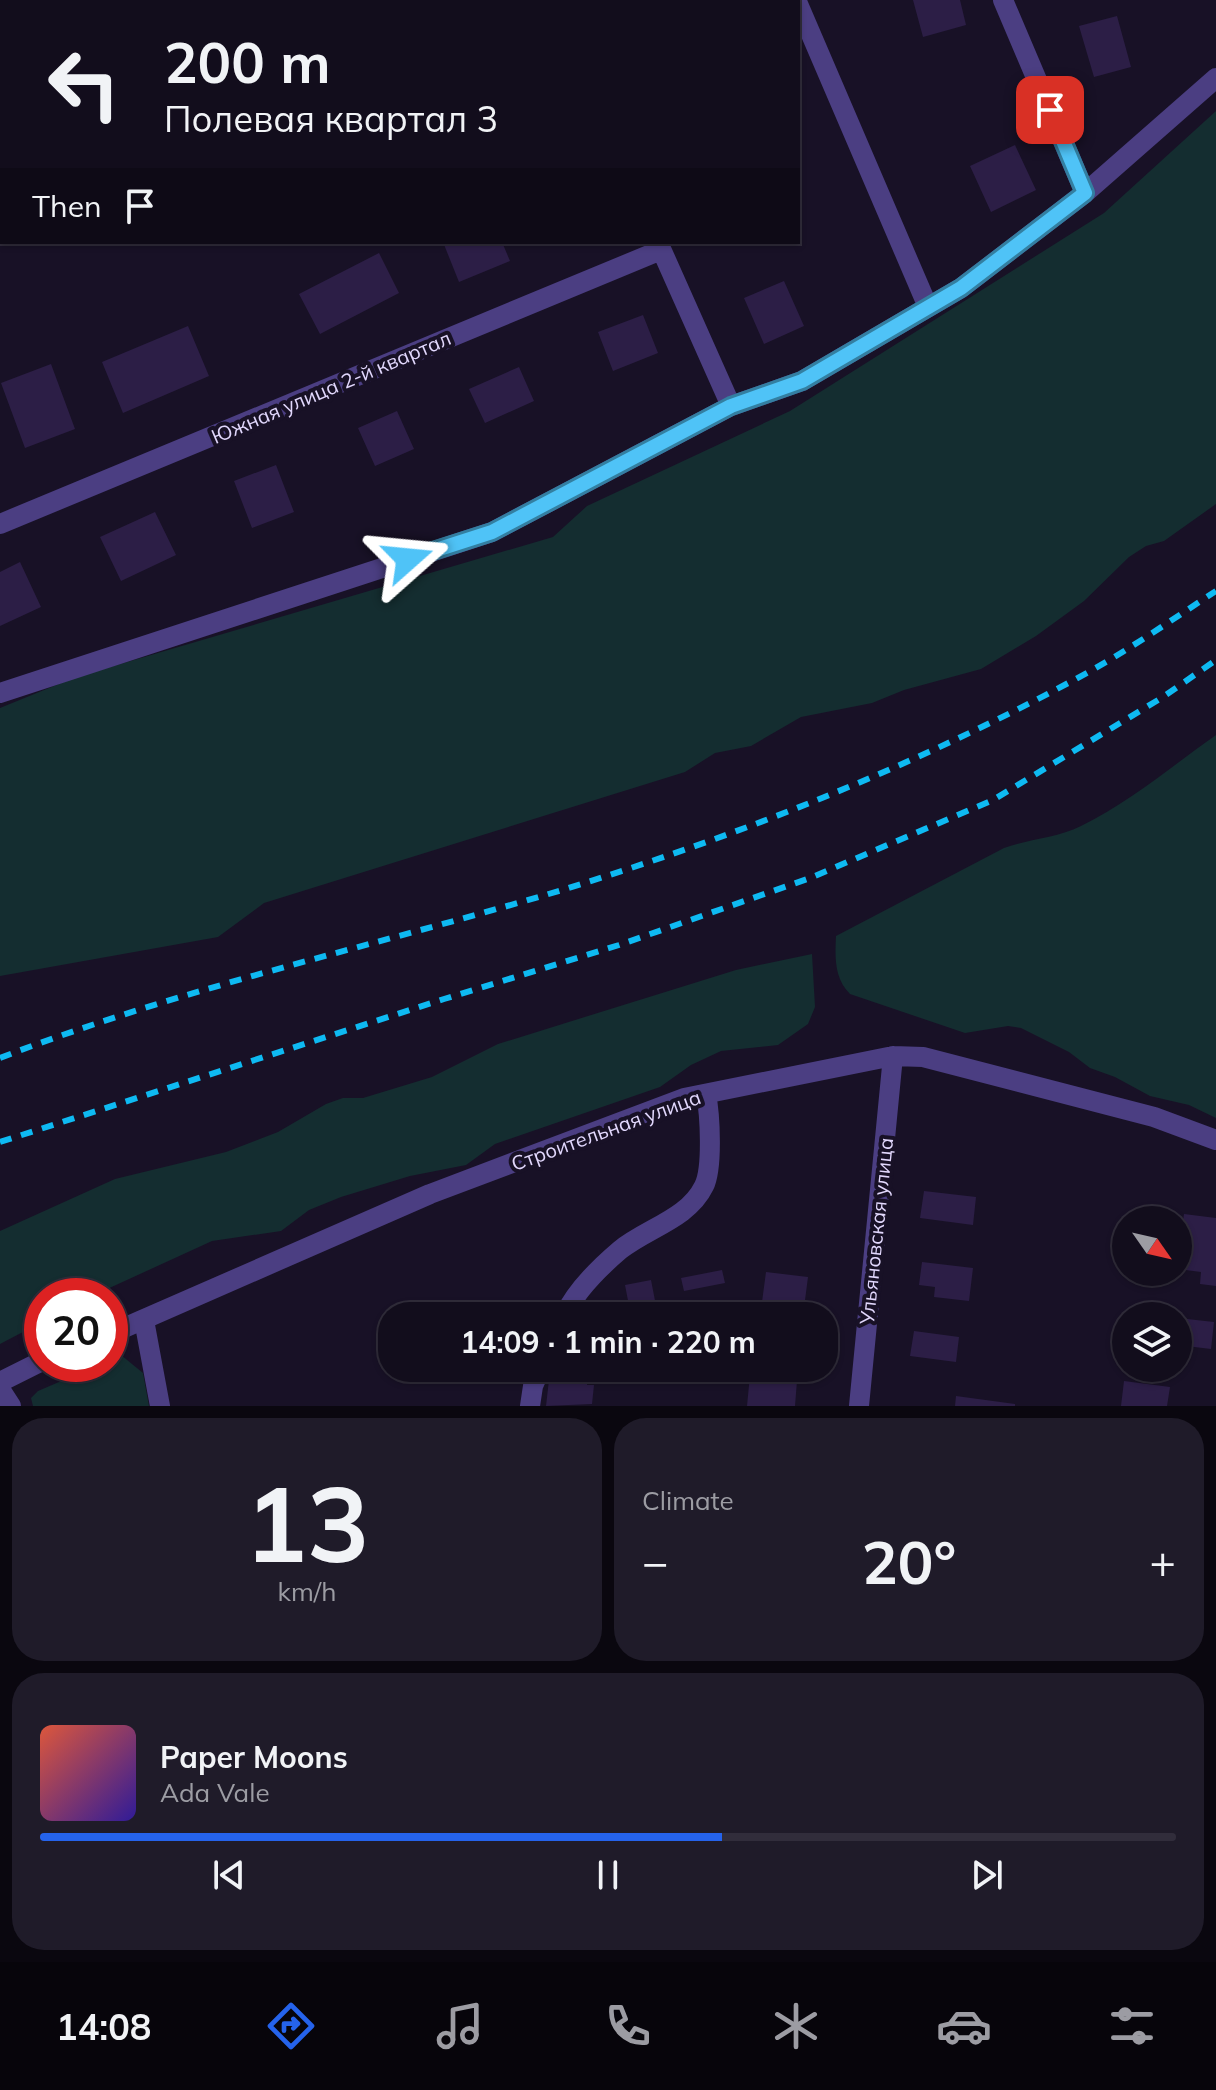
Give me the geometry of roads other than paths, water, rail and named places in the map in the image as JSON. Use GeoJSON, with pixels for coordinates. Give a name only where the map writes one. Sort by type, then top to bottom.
{"type":"FeatureCollection","features":[{"type":"Feature","properties":{"kind":"street"},"geometry":{"type":"LineString","coordinates":[[1003,0],[1085,193]]}},
{"type":"Feature","properties":{"kind":"street"},"geometry":{"type":"LineString","coordinates":[[800,9],[928,307]]}},
{"type":"Feature","properties":{"kind":"street"},"geometry":{"type":"LineString","coordinates":[[0,693],[492,532],[731,406],[802,381],[961,288],[1085,193],[1216,78]]}},
{"type":"Feature","properties":{"kind":"street"},"geometry":{"type":"LineString","coordinates":[[660,246],[731,406]]}},
{"type":"Feature","properties":{"kind":"street","name":"Южная улица 2-й квартал"},"geometry":{"type":"LineString","coordinates":[[0,524],[660,246]]}},
{"type":"Feature","properties":{"kind":"street","name":"Строительная улица"},"geometry":{"type":"LineString","coordinates":[[128,1327],[430,1194],[684,1098],[893,1056],[923,1057],[1154,1117],[1216,1140]]}},
{"type":"Feature","properties":{"kind":"street","name":"Ульяновская улица"},"geometry":{"type":"LineString","coordinates":[[859,1406],[893,1056]]}},
{"type":"Feature","properties":{"kind":"street"},"geometry":{"type":"LineString","coordinates":[[571,1302],[621,1249],[688,1208],[705,1185],[711,1123],[706,1094]]}},
{"type":"Feature","properties":{"kind":"street"},"geometry":{"type":"LineString","coordinates":[[144,1320],[160,1406]]}},
{"type":"Feature","properties":{"kind":"street"},"geometry":{"type":"LineString","coordinates":[[0,1382],[24,1370]]}},
{"type":"Feature","properties":{"kind":"street"},"geometry":{"type":"LineString","coordinates":[[530,1406],[535,1382]]}},
{"type":"Feature","properties":{"kind":"street"},"geometry":{"type":"LineString","coordinates":[[0,1389],[11,1406]]}},
{"type":"Feature","properties":{"kind":"railway"},"geometry":{"type":"LineString","coordinates":[[0,1058],[133,1011],[613,874],[754,824],[893,768],[1028,704],[1110,660],[1216,591]]}},
{"type":"Feature","properties":{"kind":"railway"},"geometry":{"type":"LineString","coordinates":[[0,1142],[619,945],[810,878],[993,800],[1163,697],[1216,660]]}}]}
